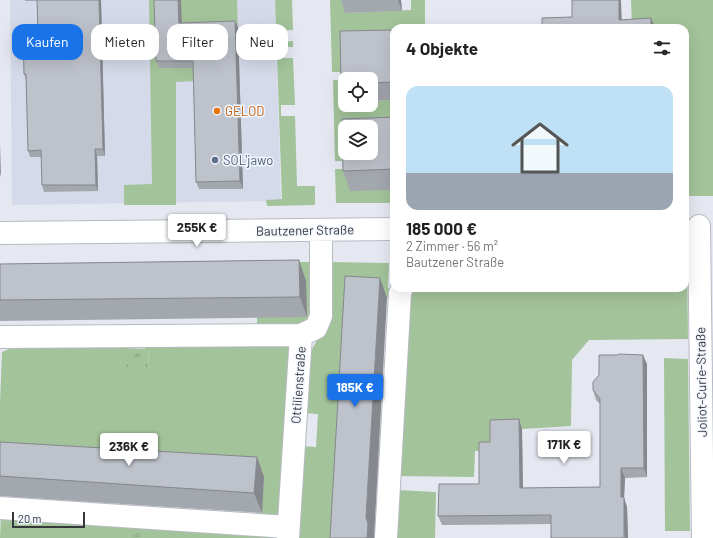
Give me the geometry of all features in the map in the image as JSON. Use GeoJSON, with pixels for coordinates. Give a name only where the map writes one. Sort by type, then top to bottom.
{"type":"FeatureCollection","features":[{"type":"Feature","properties":{"kind":"street","name":"Joliot-Curie-Straße"},"geometry":{"type":"LineString","coordinates":[[699,226],[703,538]]}},
{"type":"Feature","properties":{"kind":"street","name":"Bautzener Straße"},"geometry":{"type":"LineString","coordinates":[[0,233],[390,229]]}},
{"type":"Feature","properties":{"kind":"street","name":"Ottilienstraße"},"geometry":{"type":"LineString","coordinates":[[0,508],[288,532],[301,335],[316,328],[321,316],[321,230]]}},
{"type":"Feature","properties":{"kind":"street"},"geometry":{"type":"LineString","coordinates":[[386,538],[400,292]]}},
{"type":"Feature","properties":{"kind":"street"},"geometry":{"type":"LineString","coordinates":[[0,336],[301,335]]}},
{"type":"Feature","properties":{"kind":"shaded area"},"geometry":{"type":"Polygon","coordinates":[[[10,0],[275,0],[276,24],[236,24],[236,60],[277,60],[281,201],[12,205],[10,0]]]}},
{"type":"Feature","properties":{"kind":"green space"},"geometry":{"type":"Polygon","coordinates":[[[149,0],[157,0],[181,5],[181,0],[237,0],[238,24],[236,24],[236,28],[228,28],[228,24],[167,24],[167,60],[196,60],[196,81],[176,82],[176,205],[124,205],[124,185],[152,184],[150,60],[159,60],[159,24],[149,24],[149,0]]]}},
{"type":"Feature","properties":{"kind":"green space"},"geometry":{"type":"Polygon","coordinates":[[[275,0],[292,0],[293,30],[288,30],[288,24],[276,24],[275,0]]]}},
{"type":"Feature","properties":{"kind":"green space"},"geometry":{"type":"Polygon","coordinates":[[[330,0],[345,0],[346,13],[411,10],[411,0],[425,0],[425,24],[390,24],[390,50],[347,72],[332,72],[330,0]]]}},
{"type":"Feature","properties":{"kind":"green space"},"geometry":{"type":"Polygon","coordinates":[[[631,0],[713,0],[713,196],[689,196],[689,24],[632,24],[631,0]]]}},
{"type":"Feature","properties":{"kind":"green space"},"geometry":{"type":"Polygon","coordinates":[[[288,41],[293,41],[293,47],[288,47],[288,41]]]}},
{"type":"Feature","properties":{"kind":"green space"},"geometry":{"type":"Polygon","coordinates":[[[288,58],[293,58],[295,105],[281,105],[281,116],[295,116],[297,186],[315,186],[315,205],[267,206],[266,200],[282,199],[277,60],[288,60],[288,58]]]}},
{"type":"Feature","properties":{"kind":"green space"},"geometry":{"type":"Polygon","coordinates":[[[333,80],[338,80],[338,112],[378,112],[378,101],[390,100],[390,136],[378,130],[378,120],[338,120],[338,160],[350,161],[335,161],[333,80]]]}},
{"type":"Feature","properties":{"kind":"green space"},"geometry":{"type":"Polygon","coordinates":[[[335,169],[350,169],[390,188],[390,203],[336,203],[335,169]]]}},
{"type":"Feature","properties":{"kind":"green space"},"geometry":{"type":"Polygon","coordinates":[[[280,262],[315,262],[315,313],[302,328],[257,329],[257,317],[280,262]]]}},
{"type":"Feature","properties":{"kind":"green space"},"geometry":{"type":"Polygon","coordinates":[[[328,262],[389,263],[388,288],[390,288],[390,292],[393,292],[390,298],[353,296],[339,538],[294,538],[299,446],[316,447],[318,414],[301,413],[304,365],[320,334],[328,262]]]}},
{"type":"Feature","properties":{"kind":"green space"},"geometry":{"type":"Polygon","coordinates":[[[411,292],[687,292],[688,339],[589,340],[572,360],[571,426],[494,429],[494,451],[475,451],[474,477],[397,476],[411,292]]]}},
{"type":"Feature","properties":{"kind":"green space"},"geometry":{"type":"Polygon","coordinates":[[[14,341],[132,341],[133,348],[126,348],[126,371],[148,371],[149,349],[145,349],[145,341],[284,341],[292,348],[283,511],[271,521],[261,520],[264,478],[0,461],[2,352],[9,349],[14,341]]]}},
{"type":"Feature","properties":{"kind":"green space"},"geometry":{"type":"Polygon","coordinates":[[[126,348],[149,349],[148,371],[126,371],[126,348]]]}},
{"type":"Feature","properties":{"kind":"green space"},"geometry":{"type":"Polygon","coordinates":[[[664,358],[688,359],[690,531],[665,531],[664,358]]]}},
{"type":"Feature","properties":{"kind":"green space"},"geometry":{"type":"Polygon","coordinates":[[[397,490],[436,492],[435,538],[394,538],[397,490]]]}},
{"type":"Feature","properties":{"kind":"green space"},"geometry":{"type":"Polygon","coordinates":[[[1,514],[117,525],[117,538],[0,538],[1,514]]]}},
{"type":"Feature","properties":{"kind":"green space"},"geometry":{"type":"Polygon","coordinates":[[[117,525],[140,526],[140,538],[117,538],[117,525]]]}},
{"type":"Feature","properties":{"kind":"green space"},"geometry":{"type":"Polygon","coordinates":[[[140,526],[265,531],[275,538],[140,538],[140,526]]]}},
{"type":"Feature","properties":{"kind":"building"},"geometry":{"type":"Polygon","coordinates":[[[37,0],[99,0],[100,24],[91,24],[91,60],[101,60],[103,149],[95,149],[96,185],[42,185],[41,150],[28,151],[26,74],[24,74],[24,60],[83,60],[83,24],[38,24],[37,0]]]}},
{"type":"Feature","properties":{"kind":"building"},"geometry":{"type":"Polygon","coordinates":[[[154,0],[178,0],[179,23],[235,21],[240,181],[196,182],[193,61],[156,61],[159,60],[159,24],[155,24],[154,0]]]}},
{"type":"Feature","properties":{"kind":"building"},"geometry":{"type":"Polygon","coordinates":[[[572,0],[619,0],[619,20],[651,18],[651,24],[542,24],[542,18],[572,17],[572,0]]]}},
{"type":"Feature","properties":{"kind":"building"},"geometry":{"type":"Polygon","coordinates":[[[390,30],[390,82],[378,83],[378,72],[341,72],[340,31],[390,30]]]}},
{"type":"Feature","properties":{"kind":"building"},"geometry":{"type":"Polygon","coordinates":[[[390,117],[390,169],[343,171],[343,160],[378,160],[378,120],[342,119],[390,117]]]}},
{"type":"Feature","properties":{"kind":"building"},"geometry":{"type":"Polygon","coordinates":[[[299,260],[300,297],[0,300],[0,264],[299,260]]]}},
{"type":"Feature","properties":{"kind":"building"},"geometry":{"type":"Polygon","coordinates":[[[345,276],[380,278],[366,517],[368,524],[367,538],[330,538],[345,276]]]}},
{"type":"Feature","properties":{"kind":"building"},"geometry":{"type":"Polygon","coordinates":[[[599,355],[643,355],[644,468],[621,468],[621,497],[624,497],[624,537],[626,538],[551,538],[551,515],[438,516],[439,484],[479,484],[479,442],[490,442],[490,420],[519,419],[520,488],[600,487],[600,399],[593,390],[593,382],[599,375],[599,355]]]}},
{"type":"Feature","properties":{"kind":"building"},"geometry":{"type":"Polygon","coordinates":[[[0,442],[257,457],[254,493],[0,476],[0,442]]]}},
{"type":"Feature","properties":{"kind":"place","name":"GELOD"},"geometry":{"type":"Point","coordinates":[217,111]}},
{"type":"Feature","properties":{"kind":"place","name":"SOL'jawo"},"geometry":{"type":"Point","coordinates":[215,160]}}]}
